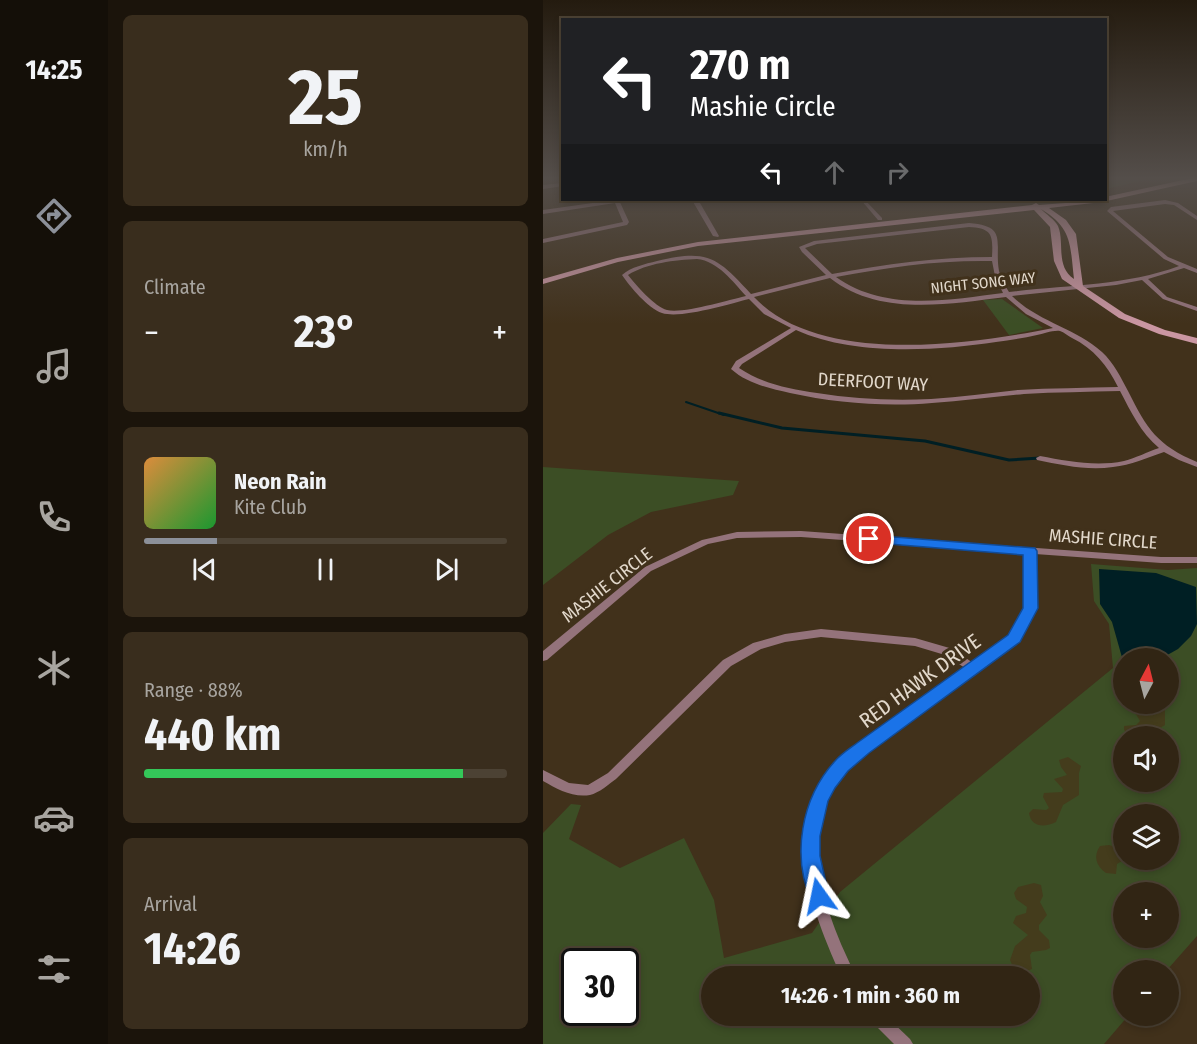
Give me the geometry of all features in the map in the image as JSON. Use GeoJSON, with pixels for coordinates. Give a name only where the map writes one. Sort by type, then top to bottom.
{"type":"FeatureCollection","features":[{"type":"Feature","properties":{"kind":"main road"},"geometry":{"type":"LineString","coordinates":[[543,276],[631,251],[716,236],[815,226]]}},
{"type":"Feature","properties":{"kind":"main road"},"geometry":{"type":"LineString","coordinates":[[636,255],[719,241],[854,226]]}},
{"type":"Feature","properties":{"kind":"main road"},"geometry":{"type":"LineString","coordinates":[[1054,226],[1062,272],[1071,282],[1122,316],[1162,332],[1197,341]]}},
{"type":"Feature","properties":{"kind":"main road"},"geometry":{"type":"LineString","coordinates":[[1066,226],[1072,234],[1079,286]]}},
{"type":"Feature","properties":{"kind":"main road"},"geometry":{"type":"LineString","coordinates":[[543,282],[636,255],[716,236]]}},
{"type":"Feature","properties":{"kind":"street"},"geometry":{"type":"LineString","coordinates":[[543,241],[617,226]]}},
{"type":"Feature","properties":{"kind":"street"},"geometry":{"type":"LineString","coordinates":[[710,226],[716,236]]}},
{"type":"Feature","properties":{"kind":"street","name":"NIGHT SONG WAY"},"geometry":{"type":"LineString","coordinates":[[972,226],[828,240],[803,245],[804,251],[829,276],[860,293],[890,302],[924,302],[1145,280],[1159,277],[1184,266]]}},
{"type":"Feature","properties":{"kind":"street","name":"NIGHT SONG WAY"},"geometry":{"type":"LineString","coordinates":[[981,226],[990,229],[996,238],[995,259]]}},
{"type":"Feature","properties":{"kind":"street"},"geometry":{"type":"LineString","coordinates":[[1128,226],[1166,258],[1197,271]]}},
{"type":"Feature","properties":{"kind":"street"},"geometry":{"type":"LineString","coordinates":[[1059,329],[992,342],[906,347],[853,342],[815,336],[794,329],[764,311],[751,295],[709,260],[700,257],[637,268],[625,275],[664,312],[684,311],[751,295],[829,276],[967,258],[995,259],[996,273],[1007,294],[1020,307],[1059,329],[1101,355],[1123,389],[1140,424],[1151,438],[1163,449],[1197,465]]}},
{"type":"Feature","properties":{"kind":"street"},"geometry":{"type":"LineString","coordinates":[[1145,280],[1165,298],[1197,309]]}},
{"type":"Feature","properties":{"kind":"street","name":"DEERFOOT WAY"},"geometry":{"type":"LineString","coordinates":[[794,329],[739,363],[735,369],[742,376],[785,390],[887,401],[930,401],[1029,392],[1123,389]]}},
{"type":"Feature","properties":{"kind":"street"},"geometry":{"type":"LineString","coordinates":[[1040,458],[1073,464],[1111,465],[1163,449]]}},
{"type":"Feature","properties":{"kind":"street","name":"MASHIE CIRCLE"},"geometry":{"type":"LineString","coordinates":[[543,657],[648,569],[705,542],[737,536],[801,534],[1161,560],[1197,560]]}},
{"type":"Feature","properties":{"kind":"street","name":"RED HAWK DRIVE"},"geometry":{"type":"LineString","coordinates":[[843,966],[827,927],[811,856],[811,836],[819,801],[841,766],[1014,638],[1027,617],[1031,598],[1030,551]]}},
{"type":"Feature","properties":{"kind":"street"},"geometry":{"type":"LineString","coordinates":[[543,775],[567,788],[590,790],[612,776],[727,663],[757,646],[785,638],[821,633],[915,642],[949,652],[973,668]]}},
{"type":"Feature","properties":{"kind":"street"},"geometry":{"type":"LineString","coordinates":[[886,1026],[905,1044]]}},
{"type":"Feature","properties":{"kind":"green space"},"geometry":{"type":"Polygon","coordinates":[[[1002,299],[1043,328],[1009,335],[983,300],[1002,299]]]}},
{"type":"Feature","properties":{"kind":"green space"},"geometry":{"type":"Polygon","coordinates":[[[543,467],[739,481],[733,495],[651,512],[608,535],[543,585],[543,467]]]}},
{"type":"Feature","properties":{"kind":"green space"},"geometry":{"type":"Polygon","coordinates":[[[1091,564],[1168,570],[1197,568],[1197,936],[1176,960],[1113,960],[1113,1026],[1119,1026],[1104,1044],[543,1044],[543,833],[571,804],[581,805],[569,839],[620,868],[684,838],[714,900],[724,958],[812,933],[840,892],[1113,668],[1109,624],[1094,601],[1091,564]]]}},
{"type":"Feature","properties":{"kind":"sand"},"geometry":{"type":"Polygon","coordinates":[[[1136,714],[1165,714],[1163,726],[1124,726],[1136,725],[1140,721],[1136,714]]]}},
{"type":"Feature","properties":{"kind":"sand"},"geometry":{"type":"Polygon","coordinates":[[[1068,757],[1081,766],[1079,795],[1063,805],[1056,822],[1047,825],[1035,824],[1029,813],[1033,809],[1046,810],[1049,808],[1043,797],[1044,793],[1062,792],[1063,789],[1054,779],[1067,775],[1059,760],[1068,757]]]}},
{"type":"Feature","properties":{"kind":"sand"},"geometry":{"type":"Polygon","coordinates":[[[1100,846],[1113,846],[1113,870],[1116,870],[1116,874],[1106,873],[1098,864],[1096,857],[1100,846]]]}},
{"type":"Feature","properties":{"kind":"sand"},"geometry":{"type":"Polygon","coordinates":[[[1034,883],[1041,885],[1043,896],[1040,902],[1047,915],[1039,925],[1039,930],[1049,940],[1050,948],[1032,952],[1030,955],[1032,966],[1013,966],[1010,960],[1015,946],[1028,935],[1013,923],[1016,916],[1026,913],[1027,907],[1016,899],[1014,893],[1018,887],[1034,883]]]}},
{"type":"Feature","properties":{"kind":"water"},"geometry":{"type":"Polygon","coordinates":[[[1099,569],[1156,573],[1196,587],[1197,624],[1191,636],[1179,648],[1119,648],[1112,622],[1100,604],[1099,569]]]}},
{"type":"Feature","properties":{"kind":"waterway"},"geometry":{"type":"LineString","coordinates":[[686,402],[724,415]]}},
{"type":"Feature","properties":{"kind":"waterway"},"geometry":{"type":"LineString","coordinates":[[719,413],[782,428],[925,441],[1009,460],[1040,458]]}},
{"type":"Feature","properties":{"kind":"route"},"geometry":{"type":"LineString","coordinates":[[819,896],[811,856],[814,816],[819,801],[841,766],[1014,638],[1030,608],[1030,551],[869,539]]}}]}
